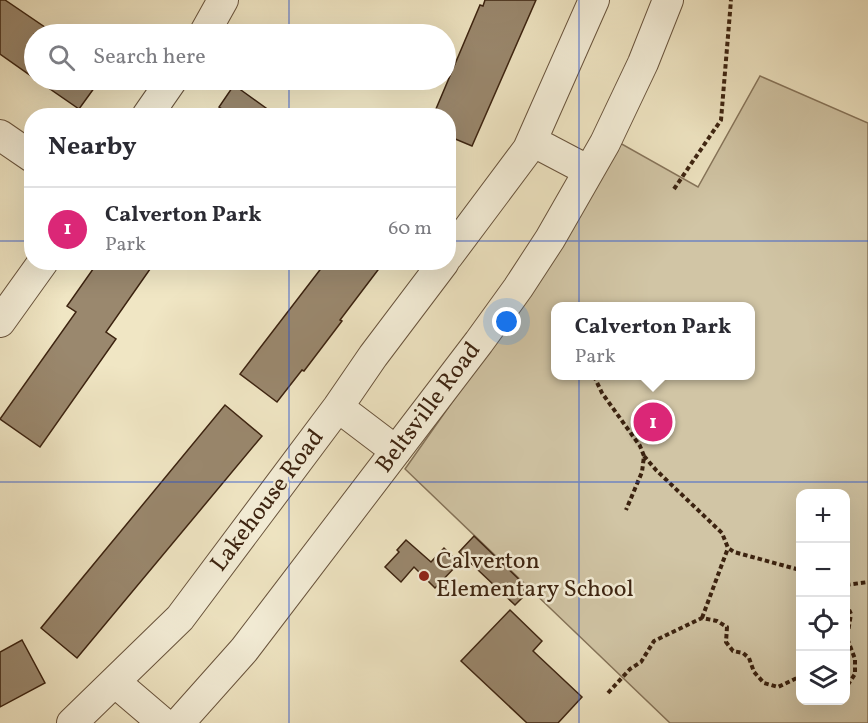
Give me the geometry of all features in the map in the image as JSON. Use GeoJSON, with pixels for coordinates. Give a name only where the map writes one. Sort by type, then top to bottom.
{"type":"FeatureCollection","features":[{"type":"Feature","properties":{"kind":"street"},"geometry":{"type":"LineString","coordinates":[[210,24],[224,0]]}},
{"type":"Feature","properties":{"kind":"street"},"geometry":{"type":"LineString","coordinates":[[456,245],[528,149],[594,0]]}},
{"type":"Feature","properties":{"kind":"street","name":"Beltsville Road"},"geometry":{"type":"LineString","coordinates":[[179,723],[244,651],[518,288],[550,239],[605,143],[643,63],[668,0]]}},
{"type":"Feature","properties":{"kind":"street"},"geometry":{"type":"LineString","coordinates":[[153,108],[165,90]]}},
{"type":"Feature","properties":{"kind":"street"},"geometry":{"type":"LineString","coordinates":[[0,135],[24,152]]}},
{"type":"Feature","properties":{"kind":"street"},"geometry":{"type":"LineString","coordinates":[[532,141],[589,171]]}},
{"type":"Feature","properties":{"kind":"street"},"geometry":{"type":"LineString","coordinates":[[0,322],[37,270]]}},
{"type":"Feature","properties":{"kind":"street","name":"Lakehouse Road"},"geometry":{"type":"LineString","coordinates":[[72,723],[180,618],[438,270]]}},
{"type":"Feature","properties":{"kind":"street"},"geometry":{"type":"LineString","coordinates":[[338,407],[396,451]]}},
{"type":"Feature","properties":{"kind":"street"},"geometry":{"type":"LineString","coordinates":[[116,682],[163,723]]}},
{"type":"Feature","properties":{"kind":"path"},"geometry":{"type":"LineString","coordinates":[[674,189],[721,120],[731,0]]}},
{"type":"Feature","properties":{"kind":"path"},"geometry":{"type":"LineString","coordinates":[[596,380],[602,393],[640,446],[644,456],[722,533],[728,548],[734,552],[796,569]]}},
{"type":"Feature","properties":{"kind":"path"},"geometry":{"type":"LineString","coordinates":[[626,510],[642,472],[644,456]]}},
{"type":"Feature","properties":{"kind":"path"},"geometry":{"type":"LineString","coordinates":[[702,618],[728,548]]}},
{"type":"Feature","properties":{"kind":"path"},"geometry":{"type":"LineString","coordinates":[[850,584],[868,582]]}},
{"type":"Feature","properties":{"kind":"path"},"geometry":{"type":"LineString","coordinates":[[608,693],[630,669],[641,662],[654,641],[702,618],[717,621],[727,627],[726,642],[733,651],[743,652],[754,672],[764,683],[778,687],[796,678]]}},
{"type":"Feature","properties":{"kind":"path"},"geometry":{"type":"LineString","coordinates":[[850,646],[855,659],[855,674],[850,683]]}},
{"type":"Feature","properties":{"kind":"shaded area"},"geometry":{"type":"Polygon","coordinates":[[[760,76],[868,123],[868,723],[670,723],[405,469],[531,290],[620,143],[698,187],[760,76]]]}},
{"type":"Feature","properties":{"kind":"building"},"geometry":{"type":"Polygon","coordinates":[[[0,0],[5,0],[40,24],[24,24],[24,71],[0,54],[0,0]]]}},
{"type":"Feature","properties":{"kind":"building"},"geometry":{"type":"Polygon","coordinates":[[[485,0],[536,0],[472,146],[456,139],[456,108],[436,108],[444,90],[456,90],[456,62],[480,5],[483,6],[485,0]]]}},
{"type":"Feature","properties":{"kind":"building"},"geometry":{"type":"Polygon","coordinates":[[[51,90],[93,90],[78,108],[51,90]]]}},
{"type":"Feature","properties":{"kind":"building"},"geometry":{"type":"Polygon","coordinates":[[[231,90],[241,90],[266,108],[220,108],[231,90]]]}},
{"type":"Feature","properties":{"kind":"building"},"geometry":{"type":"Polygon","coordinates":[[[92,270],[149,270],[106,332],[116,339],[40,447],[0,419],[76,312],[67,306],[92,270]]]}},
{"type":"Feature","properties":{"kind":"building"},"geometry":{"type":"Polygon","coordinates":[[[320,270],[378,270],[304,371],[302,370],[277,402],[240,374],[320,270]]]}},
{"type":"Feature","properties":{"kind":"building"},"geometry":{"type":"Polygon","coordinates":[[[225,405],[262,436],[77,658],[41,628],[225,405]]]}},
{"type":"Feature","properties":{"kind":"building"},"geometry":{"type":"Polygon","coordinates":[[[474,536],[530,590],[515,605],[459,552],[474,536]]]}},
{"type":"Feature","properties":{"kind":"building"},"geometry":{"type":"Polygon","coordinates":[[[406,540],[431,562],[444,548],[459,563],[435,588],[414,567],[401,582],[385,567],[399,552],[397,550],[406,540]]]}},
{"type":"Feature","properties":{"kind":"building"},"geometry":{"type":"Polygon","coordinates":[[[510,610],[542,641],[533,651],[582,697],[558,723],[527,723],[461,661],[510,610]]]}},
{"type":"Feature","properties":{"kind":"building"},"geometry":{"type":"Polygon","coordinates":[[[22,640],[45,683],[0,707],[0,652],[22,640]]]}},
{"type":"Feature","properties":{"kind":"place","name":"Calverton Park"},"geometry":{"type":"Point","coordinates":[653,422]}},
{"type":"Feature","properties":{"kind":"place","name":"Calverton Elementary School"},"geometry":{"type":"Point","coordinates":[424,576]}}]}
